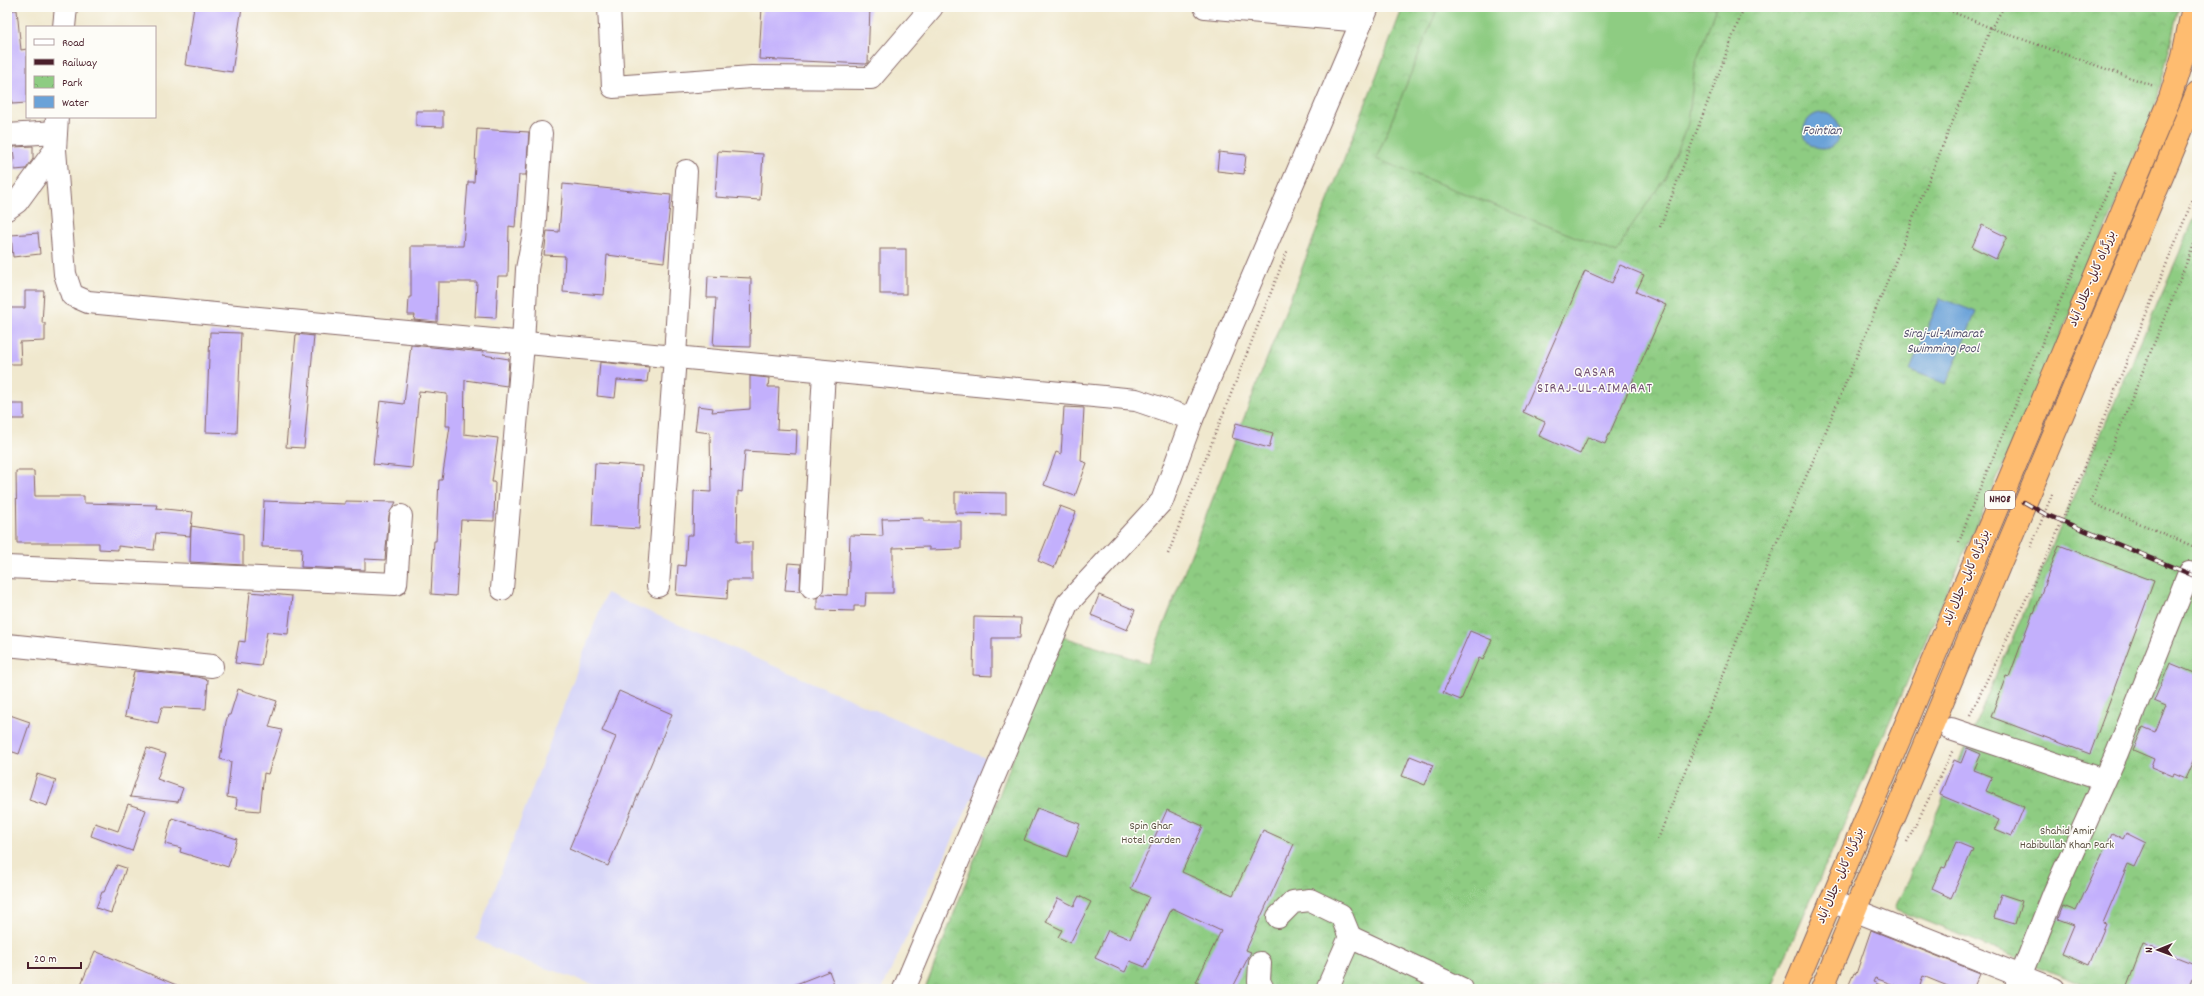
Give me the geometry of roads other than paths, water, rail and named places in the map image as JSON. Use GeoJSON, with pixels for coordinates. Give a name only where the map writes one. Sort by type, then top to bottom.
{"type":"FeatureCollection","features":[{"type":"Feature","properties":{"kind":"highway","name":"بزرگراه کابل- جلال آباد"},"geometry":{"type":"LineString","coordinates":[[1794,989],[2170,98],[2183,56],[2193,7]]}},
{"type":"Feature","properties":{"kind":"highway","name":"بزرگراه کابل- جلال آباد"},"geometry":{"type":"LineString","coordinates":[[1822,989],[2197,93]]}},
{"type":"Feature","properties":{"kind":"street"},"geometry":{"type":"LineString","coordinates":[[64,26],[66,7]]}},
{"type":"Feature","properties":{"kind":"street"},"geometry":{"type":"LineString","coordinates":[[609,7],[613,87],[752,77],[871,78],[932,7]]}},
{"type":"Feature","properties":{"kind":"street"},"geometry":{"type":"LineString","coordinates":[[904,989],[1067,604],[1162,501],[1192,419],[1365,14],[1205,7]]}},
{"type":"Feature","properties":{"kind":"street"},"geometry":{"type":"LineString","coordinates":[[56,133],[65,274],[72,295],[88,302],[385,329],[523,344],[1136,400],[1192,419]]}},
{"type":"Feature","properties":{"kind":"street"},"geometry":{"type":"LineString","coordinates":[[7,135],[56,133]]}},
{"type":"Feature","properties":{"kind":"street"},"geometry":{"type":"LineString","coordinates":[[7,209],[17,202],[56,133]]}},
{"type":"Feature","properties":{"kind":"street"},"geometry":{"type":"LineString","coordinates":[[502,589],[523,344],[527,269],[534,233],[541,133]]}},
{"type":"Feature","properties":{"kind":"street"},"geometry":{"type":"LineString","coordinates":[[658,586],[675,357],[686,170]]}},
{"type":"Feature","properties":{"kind":"street"},"geometry":{"type":"LineString","coordinates":[[812,587],[824,372]]}},
{"type":"Feature","properties":{"kind":"street"},"geometry":{"type":"LineString","coordinates":[[7,568],[396,584],[401,516]]}},
{"type":"Feature","properties":{"kind":"street"},"geometry":{"type":"LineString","coordinates":[[2019,983],[2054,892],[2117,752],[2189,573]]}},
{"type":"Feature","properties":{"kind":"street"},"geometry":{"type":"LineString","coordinates":[[7,644],[212,666]]}},
{"type":"Feature","properties":{"kind":"street"},"geometry":{"type":"LineString","coordinates":[[1957,730],[2104,780]]}},
{"type":"Feature","properties":{"kind":"street"},"geometry":{"type":"LineString","coordinates":[[1278,917],[1293,902],[1310,900],[1341,914],[1350,937],[1462,989]]}},
{"type":"Feature","properties":{"kind":"street"},"geometry":{"type":"LineString","coordinates":[[1831,901],[2019,983],[2054,989]]}},
{"type":"Feature","properties":{"kind":"street"},"geometry":{"type":"LineString","coordinates":[[1327,989],[1350,937]]}},
{"type":"Feature","properties":{"kind":"street"},"geometry":{"type":"LineString","coordinates":[[1260,963],[1259,981],[1264,989]]}},
{"type":"Feature","properties":{"kind":"water","name":"Fointian"},"geometry":{"type":"Polygon","coordinates":[[[1822,113],[1835,118],[1840,131],[1835,144],[1822,149],[1809,144],[1804,131],[1809,118],[1822,113]]]}},
{"type":"Feature","properties":{"kind":"water","name":"Siraj-ul-Aimarat Swimming Pool"},"geometry":{"type":"Polygon","coordinates":[[[1940,298],[1976,312],[1946,384],[1910,370],[1940,298]]]}},
{"type":"Feature","properties":{"kind":"railway"},"geometry":{"type":"LineString","coordinates":[[2024,502],[2045,514],[2197,577]]}},
{"type":"Feature","properties":{"kind":"district","name":"QASAR SIRAJ-UL-AIMARAT"},"geometry":{"type":"Point","coordinates":[1595,382]}},
{"type":"Feature","properties":{"kind":"park label","name":"Spin Ghar Hotel Garden"},"geometry":{"type":"Point","coordinates":[1151,833]}},
{"type":"Feature","properties":{"kind":"park label","name":"Shahid Amir Habibullah Khan Park"},"geometry":{"type":"Point","coordinates":[2067,838]}}]}
